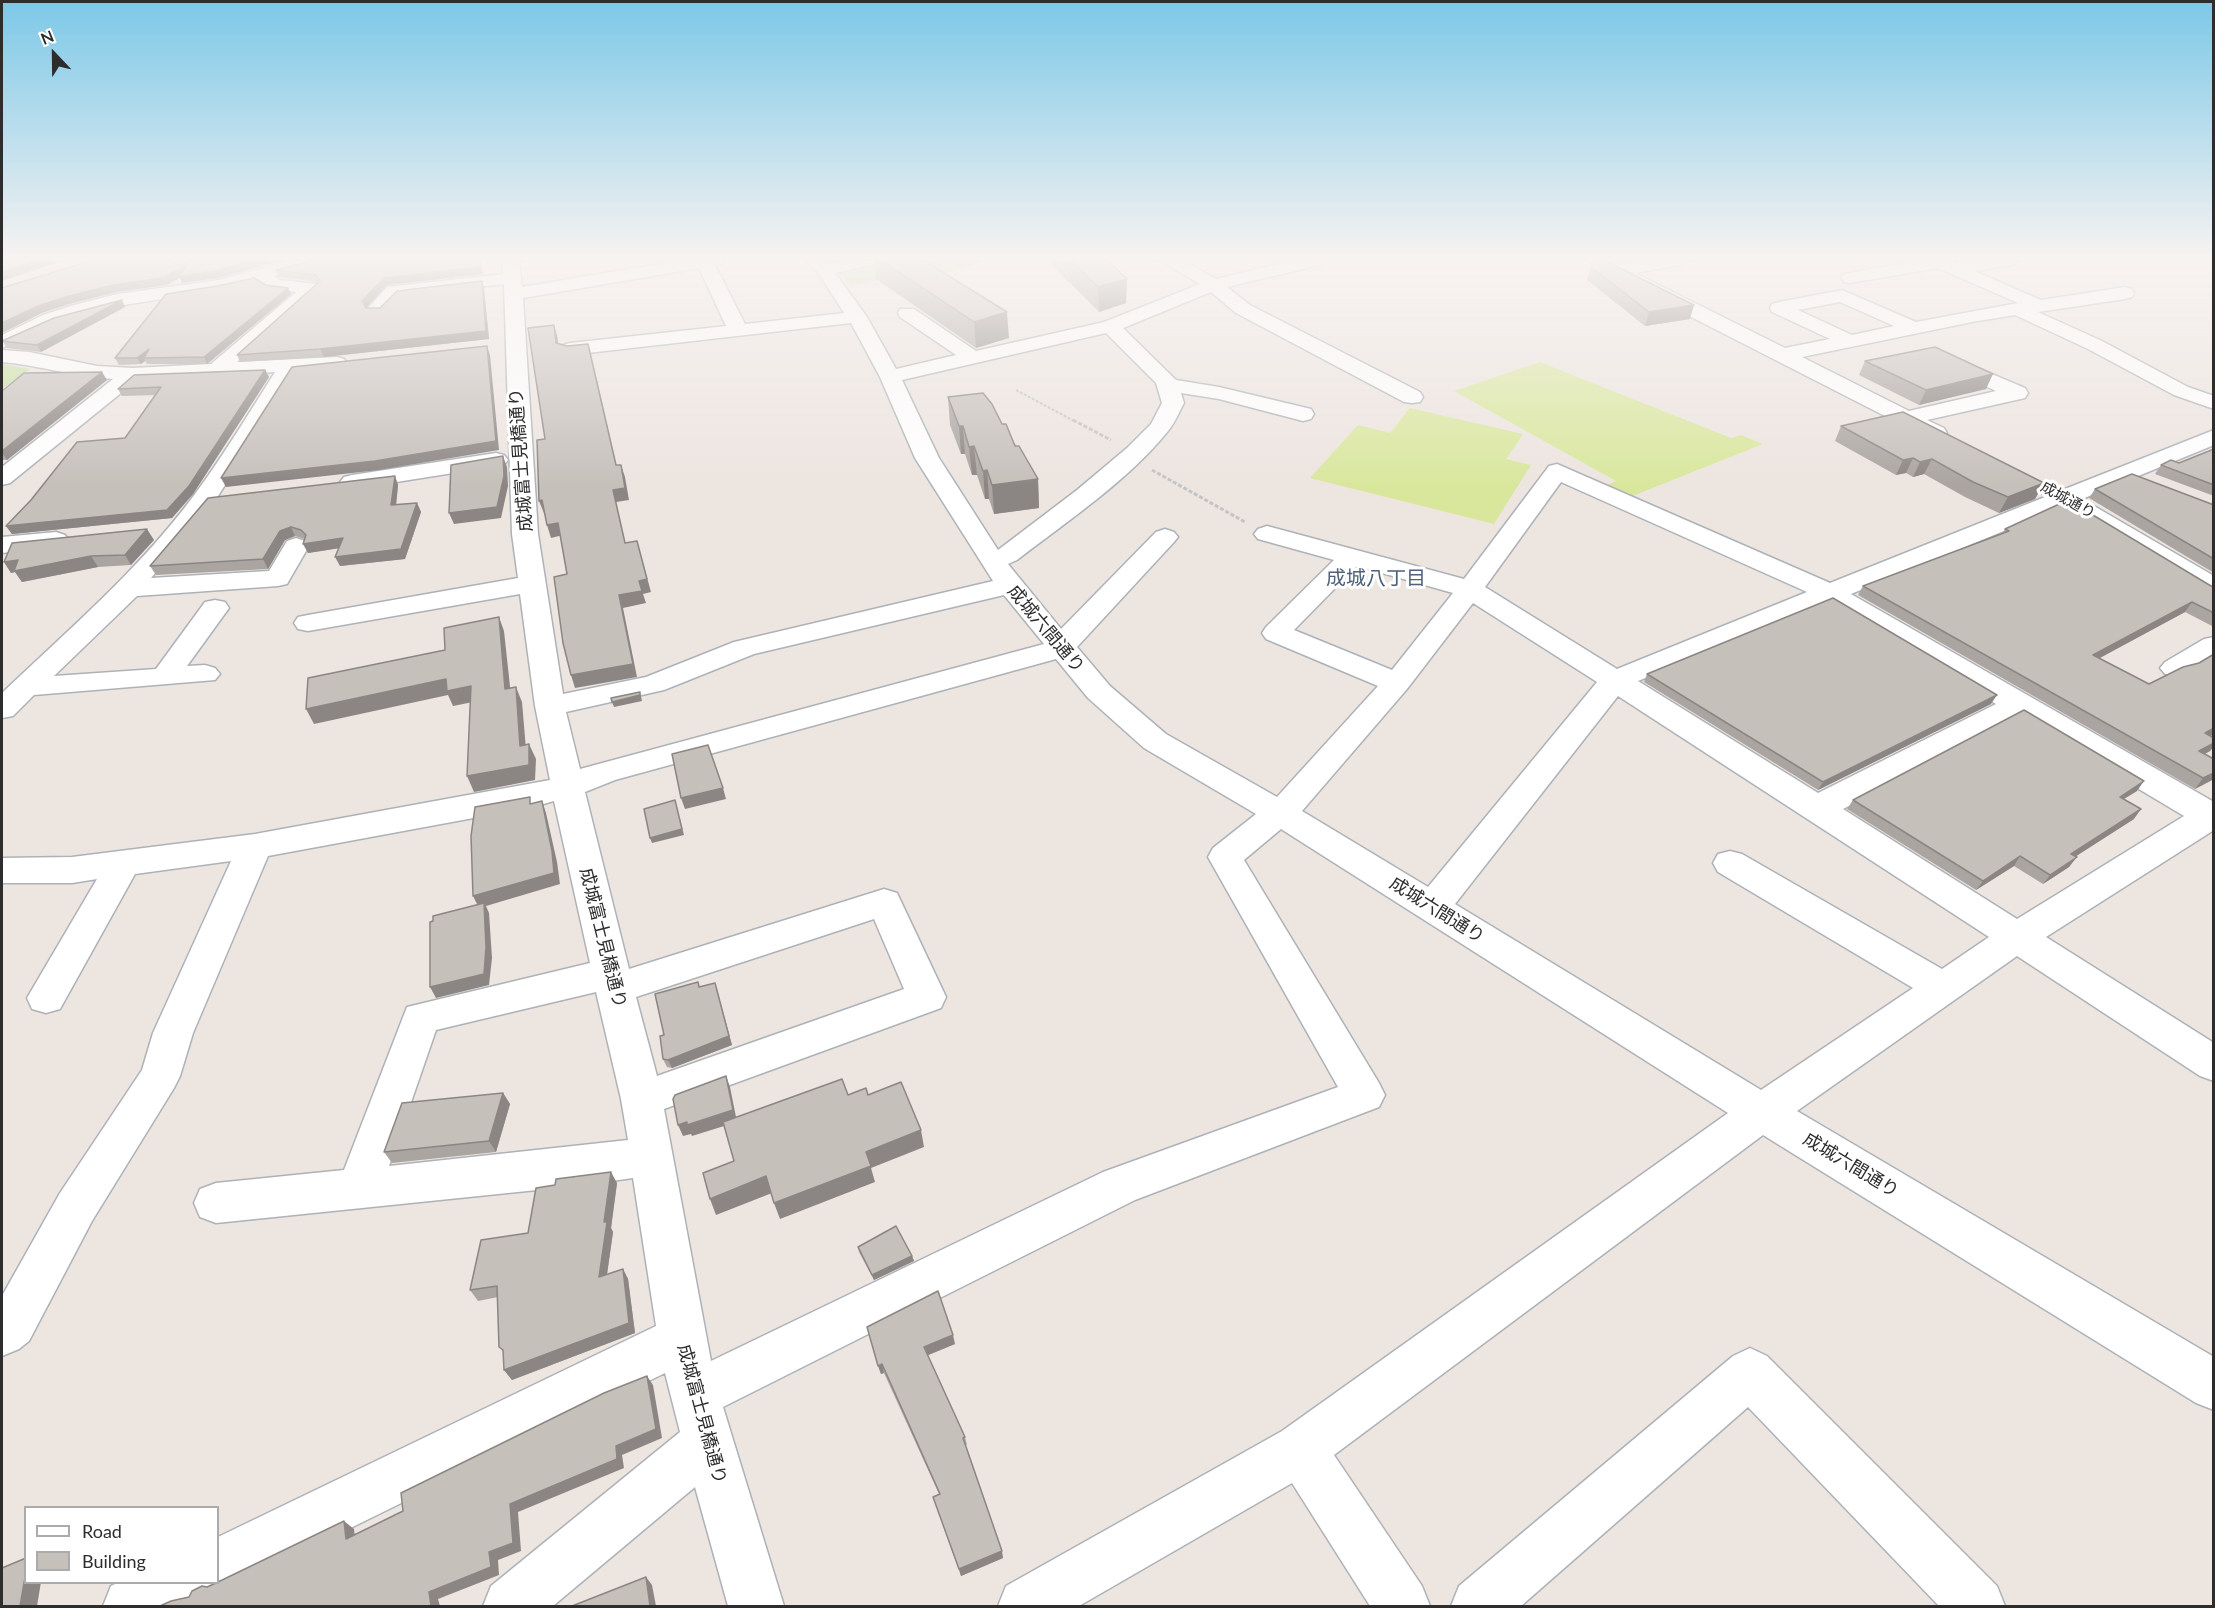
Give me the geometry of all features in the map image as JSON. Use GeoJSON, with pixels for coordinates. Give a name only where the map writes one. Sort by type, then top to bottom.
{"type":"FeatureCollection","features":[{"type":"Feature","properties":{"kind":"street"},"geometry":{"type":"LineString","coordinates":[[2,342],[17,335]]}},
{"type":"Feature","properties":{"kind":"street"},"geometry":{"type":"LineString","coordinates":[[215,371],[257,335]]}},
{"type":"Feature","properties":{"kind":"street","name":"成城富士見橋通り"},"geometry":{"type":"LineString","coordinates":[[504,335],[503,346],[519,456],[531,584],[550,706],[582,855],[642,1099],[682,1339],[701,1418],[756,1606]]}},
{"type":"Feature","properties":{"kind":"street"},"geometry":{"type":"LineString","coordinates":[[570,350],[696,335]]}},
{"type":"Feature","properties":{"kind":"street","name":"成城六間通り"},"geometry":{"type":"LineString","coordinates":[[867,335],[890,377],[927,458],[1001,573],[1099,692],[1155,741],[1280,813],[1762,1112],[2214,1385]]}},
{"type":"Feature","properties":{"kind":"street"},"geometry":{"type":"LineString","coordinates":[[940,335],[975,359]]}},
{"type":"Feature","properties":{"kind":"street"},"geometry":{"type":"LineString","coordinates":[[890,377],[1073,335]]}},
{"type":"Feature","properties":{"kind":"street"},"geometry":{"type":"LineString","coordinates":[[550,706],[654,684],[744,648],[1001,573],[1008,555],[1136,453],[1160,427],[1173,403],[1166,381],[1119,335]]}},
{"type":"Feature","properties":{"kind":"street"},"geometry":{"type":"LineString","coordinates":[[1293,335],[1412,397]]}},
{"type":"Feature","properties":{"kind":"street"},"geometry":{"type":"LineString","coordinates":[[1743,335],[1958,444]]}},
{"type":"Feature","properties":{"kind":"street"},"geometry":{"type":"LineString","coordinates":[[1836,335],[1849,341]]}},
{"type":"Feature","properties":{"kind":"street"},"geometry":{"type":"LineString","coordinates":[[1782,355],[1878,335]]}},
{"type":"Feature","properties":{"kind":"street"},"geometry":{"type":"LineString","coordinates":[[1895,335],[1922,343],[1944,335]]}},
{"type":"Feature","properties":{"kind":"street"},"geometry":{"type":"LineString","coordinates":[[1907,418],[2017,393],[1908,335]]}},
{"type":"Feature","properties":{"kind":"street"},"geometry":{"type":"LineString","coordinates":[[2073,335],[2181,391],[2214,403]]}},
{"type":"Feature","properties":{"kind":"street"},"geometry":{"type":"LineString","coordinates":[[2,356],[29,358],[97,372],[132,374],[289,367],[356,361]]}},
{"type":"Feature","properties":{"kind":"street"},"geometry":{"type":"LineString","coordinates":[[2,708],[129,588],[181,527],[215,497],[289,367]]}},
{"type":"Feature","properties":{"kind":"street"},"geometry":{"type":"LineString","coordinates":[[2,478],[132,374]]}},
{"type":"Feature","properties":{"kind":"street"},"geometry":{"type":"LineString","coordinates":[[1168,386],[1249,399],[1303,414]]}},
{"type":"Feature","properties":{"kind":"street"},"geometry":{"type":"LineString","coordinates":[[1432,907],[1606,690],[1617,682],[1828,592],[2214,437]]}},
{"type":"Feature","properties":{"kind":"street"},"geometry":{"type":"LineString","coordinates":[[332,484],[379,479],[519,456]]}},
{"type":"Feature","properties":{"kind":"street"},"geometry":{"type":"LineString","coordinates":[[511,1606],[701,1418],[1119,1186],[1364,1095],[1226,857],[1280,813],[1397,683],[1557,471],[1828,592],[2212,816],[2017,937],[1942,987],[1762,1112],[1300,1449],[1026,1606]]}},
{"type":"Feature","properties":{"kind":"street"},"geometry":{"type":"LineString","coordinates":[[2127,472],[2159,486]]}},
{"type":"Feature","properties":{"kind":"street","name":"成城通り"},"geometry":{"type":"LineString","coordinates":[[2029,479],[2066,498],[2214,588]]}},
{"type":"Feature","properties":{"kind":"street"},"geometry":{"type":"LineString","coordinates":[[141,531],[181,527]]}},
{"type":"Feature","properties":{"kind":"street"},"geometry":{"type":"LineString","coordinates":[[1267,534],[1470,589],[1817,808],[2214,1064]]}},
{"type":"Feature","properties":{"kind":"street"},"geometry":{"type":"LineString","coordinates":[[2,546],[83,537]]}},
{"type":"Feature","properties":{"kind":"street"},"geometry":{"type":"LineString","coordinates":[[2,870],[72,870],[255,846],[533,796],[604,772],[1062,648],[1071,635],[1165,537]]}},
{"type":"Feature","properties":{"kind":"street"},"geometry":{"type":"LineString","coordinates":[[129,588],[278,578],[296,546]]}},
{"type":"Feature","properties":{"kind":"street"},"geometry":{"type":"LineString","coordinates":[[1351,558],[1276,633],[1397,683]]}},
{"type":"Feature","properties":{"kind":"street"},"geometry":{"type":"LineString","coordinates":[[308,623],[416,606],[531,584]]}},
{"type":"Feature","properties":{"kind":"street"},"geometry":{"type":"LineString","coordinates":[[165,677],[215,608]]}},
{"type":"Feature","properties":{"kind":"street"},"geometry":{"type":"LineString","coordinates":[[2175,668],[2214,645]]}},
{"type":"Feature","properties":{"kind":"street"},"geometry":{"type":"LineString","coordinates":[[24,687],[205,674]]}},
{"type":"Feature","properties":{"kind":"street"},"geometry":{"type":"LineString","coordinates":[[1817,808],[2020,704]]}},
{"type":"Feature","properties":{"kind":"street"},"geometry":{"type":"LineString","coordinates":[[2,1332],[12,1324],[76,1207],[160,1076],[173,1033],[255,846]]}},
{"type":"Feature","properties":{"kind":"street"},"geometry":{"type":"LineString","coordinates":[[46,998],[124,863]]}},
{"type":"Feature","properties":{"kind":"street"},"geometry":{"type":"LineString","coordinates":[[1730,863],[1942,987]]}},
{"type":"Feature","properties":{"kind":"street"},"geometry":{"type":"LineString","coordinates":[[359,1188],[421,1018],[614,981],[884,902],[927,997],[642,1099]]}},
{"type":"Feature","properties":{"kind":"street"},"geometry":{"type":"LineString","coordinates":[[216,1203],[576,1167],[652,1156]]}},
{"type":"Feature","properties":{"kind":"street"},"geometry":{"type":"LineString","coordinates":[[219,1565],[682,1339]]}},
{"type":"Feature","properties":{"kind":"street"},"geometry":{"type":"LineString","coordinates":[[1479,1606],[1750,1373],[1977,1606]]}},
{"type":"Feature","properties":{"kind":"street"},"geometry":{"type":"LineString","coordinates":[[1300,1449],[1402,1606]]}},
{"type":"Feature","properties":{"kind":"street"},"geometry":{"type":"LineString","coordinates":[[131,1606],[177,1584]]}},
{"type":"Feature","properties":{"kind":"green space"},"geometry":{"type":"Polygon","coordinates":[[[1540,362],[1731,438],[1741,435],[1763,444],[1630,497],[1607,485],[1616,481],[1454,391],[1540,362]]]}},
{"type":"Feature","properties":{"kind":"green space"},"geometry":{"type":"Polygon","coordinates":[[[2,364],[30,369],[2,389],[2,364]]]}},
{"type":"Feature","properties":{"kind":"green space"},"geometry":{"type":"Polygon","coordinates":[[[1410,408],[1523,434],[1506,459],[1531,465],[1494,524],[1310,478],[1358,425],[1390,433],[1410,408]]]}},
{"type":"Feature","properties":{"kind":"building"},"geometry":{"type":"Polygon","coordinates":[[[15,335],[56,335],[37,345],[2,341],[15,335]]]}},
{"type":"Feature","properties":{"kind":"building"},"geometry":{"type":"Polygon","coordinates":[[[133,335],[231,335],[204,357],[144,358],[149,349],[137,358],[115,358],[133,335]]]}},
{"type":"Feature","properties":{"kind":"building"},"geometry":{"type":"Polygon","coordinates":[[[259,335],[449,335],[320,349],[237,355],[259,335]]]}},
{"type":"Feature","properties":{"kind":"building"},"geometry":{"type":"Polygon","coordinates":[[[529,335],[555,335],[556,343],[567,346],[588,344],[616,465],[621,465],[625,488],[613,490],[625,543],[637,541],[647,579],[639,581],[642,591],[619,595],[633,664],[571,675],[563,643],[554,577],[567,574],[558,523],[547,525],[542,500],[539,501],[537,440],[545,439],[529,335]]]}},
{"type":"Feature","properties":{"kind":"building"},"geometry":{"type":"Polygon","coordinates":[[[487,346],[496,441],[375,461],[221,478],[292,367],[487,346]]]}},
{"type":"Feature","properties":{"kind":"building"},"geometry":{"type":"Polygon","coordinates":[[[1935,347],[1993,374],[1926,390],[1865,361],[1935,347]]]}},
{"type":"Feature","properties":{"kind":"building"},"geometry":{"type":"Polygon","coordinates":[[[265,370],[189,486],[167,510],[6,526],[31,500],[77,442],[125,438],[161,387],[118,389],[134,375],[265,370]]]}},
{"type":"Feature","properties":{"kind":"building"},"geometry":{"type":"Polygon","coordinates":[[[102,372],[2,451],[2,391],[24,373],[102,372]]]}},
{"type":"Feature","properties":{"kind":"building"},"geometry":{"type":"Polygon","coordinates":[[[983,393],[992,404],[1002,424],[1006,424],[1015,446],[1019,446],[1038,479],[992,485],[987,470],[983,471],[974,446],[969,447],[963,426],[959,426],[948,397],[983,393]]]}},
{"type":"Feature","properties":{"kind":"building"},"geometry":{"type":"Polygon","coordinates":[[[1903,412],[2044,483],[2008,497],[1973,482],[1932,459],[1920,462],[1913,458],[1903,460],[1841,426],[1903,412]]]}},
{"type":"Feature","properties":{"kind":"building"},"geometry":{"type":"Polygon","coordinates":[[[2214,449],[2214,485],[2161,465],[2171,460],[2179,463],[2214,449]]]}},
{"type":"Feature","properties":{"kind":"building"},"geometry":{"type":"Polygon","coordinates":[[[503,456],[504,476],[497,507],[449,513],[451,465],[503,456]]]}},
{"type":"Feature","properties":{"kind":"building"},"geometry":{"type":"Polygon","coordinates":[[[2132,474],[2214,505],[2214,559],[2095,489],[2132,474]]]}},
{"type":"Feature","properties":{"kind":"building"},"geometry":{"type":"Polygon","coordinates":[[[395,476],[391,505],[417,503],[401,549],[335,557],[343,538],[303,544],[306,535],[301,530],[291,527],[280,531],[263,559],[150,566],[208,498],[395,476]]]}},
{"type":"Feature","properties":{"kind":"building"},"geometry":{"type":"Polygon","coordinates":[[[2068,500],[2214,587],[2214,613],[2192,602],[2093,655],[2149,684],[2183,667],[2199,663],[2214,654],[2214,728],[2205,733],[2214,738],[2214,743],[2199,751],[2214,759],[2214,773],[2203,778],[1863,586],[2009,531],[2005,529],[2068,500]]]}},
{"type":"Feature","properties":{"kind":"building"},"geometry":{"type":"Polygon","coordinates":[[[147,529],[125,555],[91,556],[14,571],[18,560],[4,562],[12,543],[147,529]]]}},
{"type":"Feature","properties":{"kind":"building"},"geometry":{"type":"Polygon","coordinates":[[[1833,598],[1997,695],[1823,782],[1647,674],[1833,598]]]}},
{"type":"Feature","properties":{"kind":"building"},"geometry":{"type":"Polygon","coordinates":[[[499,617],[505,689],[516,687],[520,746],[529,744],[529,765],[467,776],[471,686],[447,691],[446,679],[306,709],[308,678],[445,650],[444,628],[499,617]]]}},
{"type":"Feature","properties":{"kind":"building"},"geometry":{"type":"Polygon","coordinates":[[[640,692],[640,695],[612,702],[611,698],[640,692]]]}},
{"type":"Feature","properties":{"kind":"building"},"geometry":{"type":"Polygon","coordinates":[[[2024,710],[2144,781],[2120,797],[2141,809],[2071,854],[2077,857],[2050,875],[2020,856],[1983,881],[1853,800],[2024,710]]]}},
{"type":"Feature","properties":{"kind":"building"},"geometry":{"type":"Polygon","coordinates":[[[708,745],[723,788],[681,798],[672,754],[708,745]]]}},
{"type":"Feature","properties":{"kind":"building"},"geometry":{"type":"Polygon","coordinates":[[[530,797],[530,804],[542,801],[554,873],[473,896],[471,836],[475,807],[530,797]]]}},
{"type":"Feature","properties":{"kind":"building"},"geometry":{"type":"Polygon","coordinates":[[[675,800],[682,829],[650,838],[644,809],[675,800]]]}},
{"type":"Feature","properties":{"kind":"building"},"geometry":{"type":"Polygon","coordinates":[[[484,903],[486,947],[484,974],[430,987],[430,922],[433,921],[433,916],[484,903]]]}},
{"type":"Feature","properties":{"kind":"building"},"geometry":{"type":"Polygon","coordinates":[[[698,982],[699,987],[715,983],[729,1036],[668,1060],[663,1059],[660,1036],[664,1035],[655,994],[698,982]]]}},
{"type":"Feature","properties":{"kind":"building"},"geometry":{"type":"Polygon","coordinates":[[[726,1076],[733,1110],[687,1125],[687,1122],[678,1125],[673,1099],[675,1095],[726,1076]]]}},
{"type":"Feature","properties":{"kind":"building"},"geometry":{"type":"Polygon","coordinates":[[[842,1079],[848,1095],[866,1088],[868,1095],[901,1082],[921,1130],[866,1152],[871,1166],[774,1203],[766,1176],[710,1199],[703,1173],[734,1161],[723,1122],[842,1079]]]}},
{"type":"Feature","properties":{"kind":"building"},"geometry":{"type":"Polygon","coordinates":[[[503,1093],[489,1141],[384,1152],[402,1103],[503,1093]]]}},
{"type":"Feature","properties":{"kind":"building"},"geometry":{"type":"Polygon","coordinates":[[[611,1172],[599,1277],[623,1269],[629,1323],[504,1370],[503,1350],[499,1347],[497,1286],[470,1290],[481,1240],[528,1233],[536,1188],[555,1185],[556,1179],[611,1172]]]}},
{"type":"Feature","properties":{"kind":"building"},"geometry":{"type":"Polygon","coordinates":[[[896,1226],[912,1256],[872,1275],[858,1247],[896,1226]]]}},
{"type":"Feature","properties":{"kind":"building"},"geometry":{"type":"Polygon","coordinates":[[[938,1291],[953,1335],[924,1347],[965,1437],[963,1438],[1002,1551],[959,1569],[933,1497],[940,1494],[882,1364],[878,1366],[867,1327],[938,1291]]]}},
{"type":"Feature","properties":{"kind":"building"},"geometry":{"type":"Polygon","coordinates":[[[647,1376],[656,1429],[616,1446],[617,1459],[510,1504],[513,1543],[489,1552],[491,1567],[429,1592],[431,1606],[160,1606],[189,1597],[192,1591],[202,1586],[219,1584],[219,1582],[344,1521],[346,1539],[403,1511],[401,1493],[604,1393],[647,1376]]]}},
{"type":"Feature","properties":{"kind":"building"},"geometry":{"type":"Polygon","coordinates":[[[24,1559],[24,1583],[20,1606],[2,1606],[2,1568],[24,1559]]]}},
{"type":"Feature","properties":{"kind":"building"},"geometry":{"type":"Polygon","coordinates":[[[646,1577],[650,1606],[572,1606],[646,1577]]]}},
{"type":"Feature","properties":{"kind":"district","name":"成城八丁目"},"geometry":{"type":"Point","coordinates":[1376,579]}}]}
